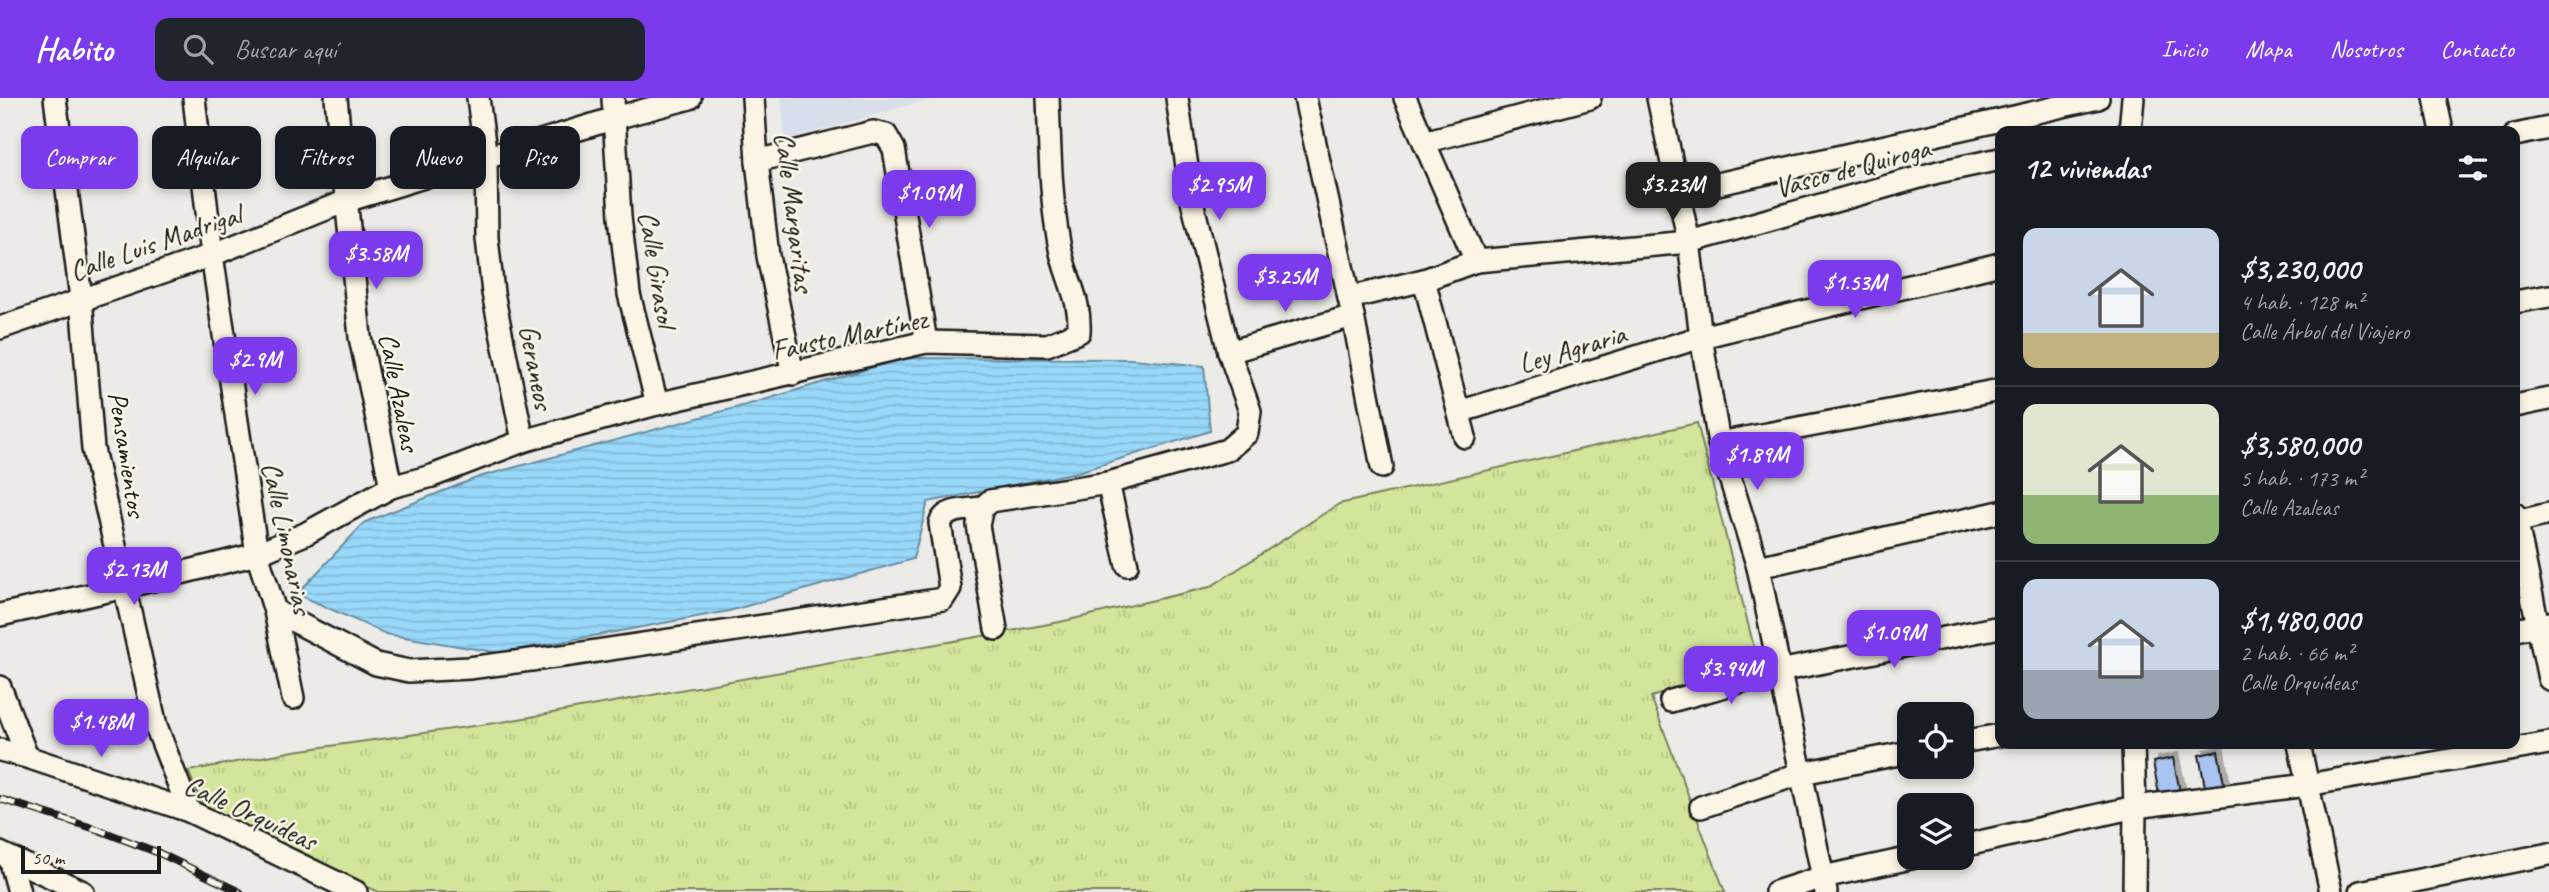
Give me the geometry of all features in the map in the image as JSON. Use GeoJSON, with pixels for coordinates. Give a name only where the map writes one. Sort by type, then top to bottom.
{"type":"FeatureCollection","features":[{"type":"Feature","properties":{"kind":"street","name":"Pensamientos"},"geometry":{"type":"LineString","coordinates":[[55,98],[80,298],[93,449],[156,726],[189,811]]}},
{"type":"Feature","properties":{"kind":"street","name":"Calle Limonarias"},"geometry":{"type":"LineString","coordinates":[[194,98],[212,255],[257,554],[275,611],[293,698]]}},
{"type":"Feature","properties":{"kind":"street","name":"Calle Azaleas"},"geometry":{"type":"LineString","coordinates":[[336,98],[360,337],[391,487]]}},
{"type":"Feature","properties":{"kind":"street","name":"Geraneos"},"geometry":{"type":"LineString","coordinates":[[478,98],[482,126]]}},
{"type":"Feature","properties":{"kind":"street","name":"Calle Luis Madrigal"},"geometry":{"type":"LineString","coordinates":[[486,158],[614,108],[690,98]]}},
{"type":"Feature","properties":{"kind":"street","name":"Calle Margaritas"},"geometry":{"type":"LineString","coordinates":[[753,98],[768,256],[793,374]]}},
{"type":"Feature","properties":{"kind":"street","name":"Fausto Martínez"},"geometry":{"type":"LineString","coordinates":[[523,441],[657,404],[926,342],[1047,345],[1079,332],[1080,312],[1059,246],[1051,183],[1048,98]]}},
{"type":"Feature","properties":{"kind":"street"},"geometry":{"type":"LineString","coordinates":[[275,611],[376,664],[409,671],[469,668],[570,655],[943,599],[950,588],[940,523],[943,516],[950,512],[982,508],[990,501],[1108,483],[1227,450],[1247,433],[1250,411],[1229,352],[1192,201],[1177,98]]}},
{"type":"Feature","properties":{"kind":"street"},"geometry":{"type":"LineString","coordinates":[[1305,98],[1351,307],[1382,467]]}},
{"type":"Feature","properties":{"kind":"street"},"geometry":{"type":"LineString","coordinates":[[1405,98],[1476,261]]}},
{"type":"Feature","properties":{"kind":"street"},"geometry":{"type":"LineString","coordinates":[[1424,142],[1590,98]]}},
{"type":"Feature","properties":{"kind":"street"},"geometry":{"type":"LineString","coordinates":[[1658,98],[1689,242],[1701,337],[1719,443],[1758,567],[1824,885]]}},
{"type":"Feature","properties":{"kind":"street"},"geometry":{"type":"LineString","coordinates":[[1678,193],[2098,98]]}},
{"type":"Feature","properties":{"kind":"street"},"geometry":{"type":"LineString","coordinates":[[2130,126],[2133,98]]}},
{"type":"Feature","properties":{"kind":"street"},"geometry":{"type":"LineString","coordinates":[[2435,98],[2441,126]]}},
{"type":"Feature","properties":{"kind":"street","name":"Calle Girasol"},"geometry":{"type":"LineString","coordinates":[[614,108],[620,217],[629,294],[657,404]]}},
{"type":"Feature","properties":{"kind":"street"},"geometry":{"type":"LineString","coordinates":[[2520,134],[2549,128]]}},
{"type":"Feature","properties":{"kind":"street"},"geometry":{"type":"LineString","coordinates":[[757,162],[873,132],[886,135],[894,149],[926,342]]}},
{"type":"Feature","properties":{"kind":"street","name":"Geraneos"},"geometry":{"type":"LineString","coordinates":[[0,615],[257,554],[305,534],[391,487],[432,476],[523,441],[493,293],[487,238],[486,158]]}},
{"type":"Feature","properties":{"kind":"street","name":"Vasco de Quiroga"},"geometry":{"type":"LineString","coordinates":[[1229,352],[1476,261],[1689,242],[1938,172],[1995,160]]}},
{"type":"Feature","properties":{"kind":"street","name":"Calle Luis Madrigal"},"geometry":{"type":"LineString","coordinates":[[0,328],[80,298],[212,255],[346,201],[390,187]]}},
{"type":"Feature","properties":{"kind":"street","name":"Ley Agraria"},"geometry":{"type":"LineString","coordinates":[[1458,412],[1701,337],[1995,265]]}},
{"type":"Feature","properties":{"kind":"street"},"geometry":{"type":"LineString","coordinates":[[1424,280],[1465,437]]}},
{"type":"Feature","properties":{"kind":"street"},"geometry":{"type":"LineString","coordinates":[[2520,301],[2549,296]]}},
{"type":"Feature","properties":{"kind":"street"},"geometry":{"type":"LineString","coordinates":[[1719,443],[1995,391]]}},
{"type":"Feature","properties":{"kind":"street"},"geometry":{"type":"LineString","coordinates":[[2520,405],[2549,399]]}},
{"type":"Feature","properties":{"kind":"street"},"geometry":{"type":"LineString","coordinates":[[1108,483],[1127,565]]}},
{"type":"Feature","properties":{"kind":"street"},"geometry":{"type":"LineString","coordinates":[[982,508],[978,525],[996,629]]}},
{"type":"Feature","properties":{"kind":"street"},"geometry":{"type":"LineString","coordinates":[[1758,567],[1995,513]]}},
{"type":"Feature","properties":{"kind":"street"},"geometry":{"type":"LineString","coordinates":[[2520,518],[2549,514]]}},
{"type":"Feature","properties":{"kind":"street"},"geometry":{"type":"LineString","coordinates":[[2520,537],[2544,624],[2549,679]]}},
{"type":"Feature","properties":{"kind":"street"},"geometry":{"type":"LineString","coordinates":[[2520,629],[2544,624]]}},
{"type":"Feature","properties":{"kind":"street"},"geometry":{"type":"LineString","coordinates":[[1671,701],[1779,671],[1995,628]]}},
{"type":"Feature","properties":{"kind":"street"},"geometry":{"type":"LineString","coordinates":[[0,687],[27,757]]}},
{"type":"Feature","properties":{"kind":"street"},"geometry":{"type":"LineString","coordinates":[[1974,740],[1995,736]]}},
{"type":"Feature","properties":{"kind":"street"},"geometry":{"type":"LineString","coordinates":[[2520,748],[2549,743]]}},
{"type":"Feature","properties":{"kind":"street"},"geometry":{"type":"LineString","coordinates":[[2133,749],[2134,892]]}},
{"type":"Feature","properties":{"kind":"street"},"geometry":{"type":"LineString","coordinates":[[2300,749],[2331,892]]}},
{"type":"Feature","properties":{"kind":"street"},"geometry":{"type":"LineString","coordinates":[[1974,843],[2135,807],[2307,785],[2514,749]]}},
{"type":"Feature","properties":{"kind":"street","name":"Calle Orquídeas"},"geometry":{"type":"LineString","coordinates":[[0,751],[27,757],[189,811],[356,892]]}},
{"type":"Feature","properties":{"kind":"street"},"geometry":{"type":"LineString","coordinates":[[1701,807],[1802,773],[1897,754]]}},
{"type":"Feature","properties":{"kind":"street"},"geometry":{"type":"LineString","coordinates":[[2360,892],[2549,854]]}},
{"type":"Feature","properties":{"kind":"street"},"geometry":{"type":"LineString","coordinates":[[5,856],[19,892]]}},
{"type":"Feature","properties":{"kind":"street"},"geometry":{"type":"LineString","coordinates":[[5,856],[83,892]]}},
{"type":"Feature","properties":{"kind":"street"},"geometry":{"type":"LineString","coordinates":[[1776,892],[1824,885],[1897,862]]}},
{"type":"Feature","properties":{"kind":"shaded area"},"geometry":{"type":"Polygon","coordinates":[[[781,98],[935,98],[785,140],[781,98]]]}},
{"type":"Feature","properties":{"kind":"green space"},"geometry":{"type":"Polygon","coordinates":[[[1697,423],[1758,663],[1651,697],[1725,892],[379,892],[207,814],[188,771],[294,751],[502,722],[1060,622],[1210,587],[1339,504],[1697,423]]]}},
{"type":"Feature","properties":{"kind":"water"},"geometry":{"type":"Polygon","coordinates":[[[904,358],[1132,359],[1204,366],[1210,431],[1078,472],[928,502],[913,559],[729,611],[500,653],[386,634],[297,594],[365,522],[479,477],[757,402],[904,358]]]}},
{"type":"Feature","properties":{"kind":"building"},"geometry":{"type":"Polygon","coordinates":[[[2218,751],[2225,789],[2206,792],[2199,755],[2218,751]]]}},
{"type":"Feature","properties":{"kind":"building"},"geometry":{"type":"Polygon","coordinates":[[[2173,758],[2181,796],[2160,800],[2153,762],[2173,758]]]}},
{"type":"Feature","properties":{"kind":"railway"},"geometry":{"type":"LineString","coordinates":[[0,799],[99,830],[159,853],[240,892]]}}]}
